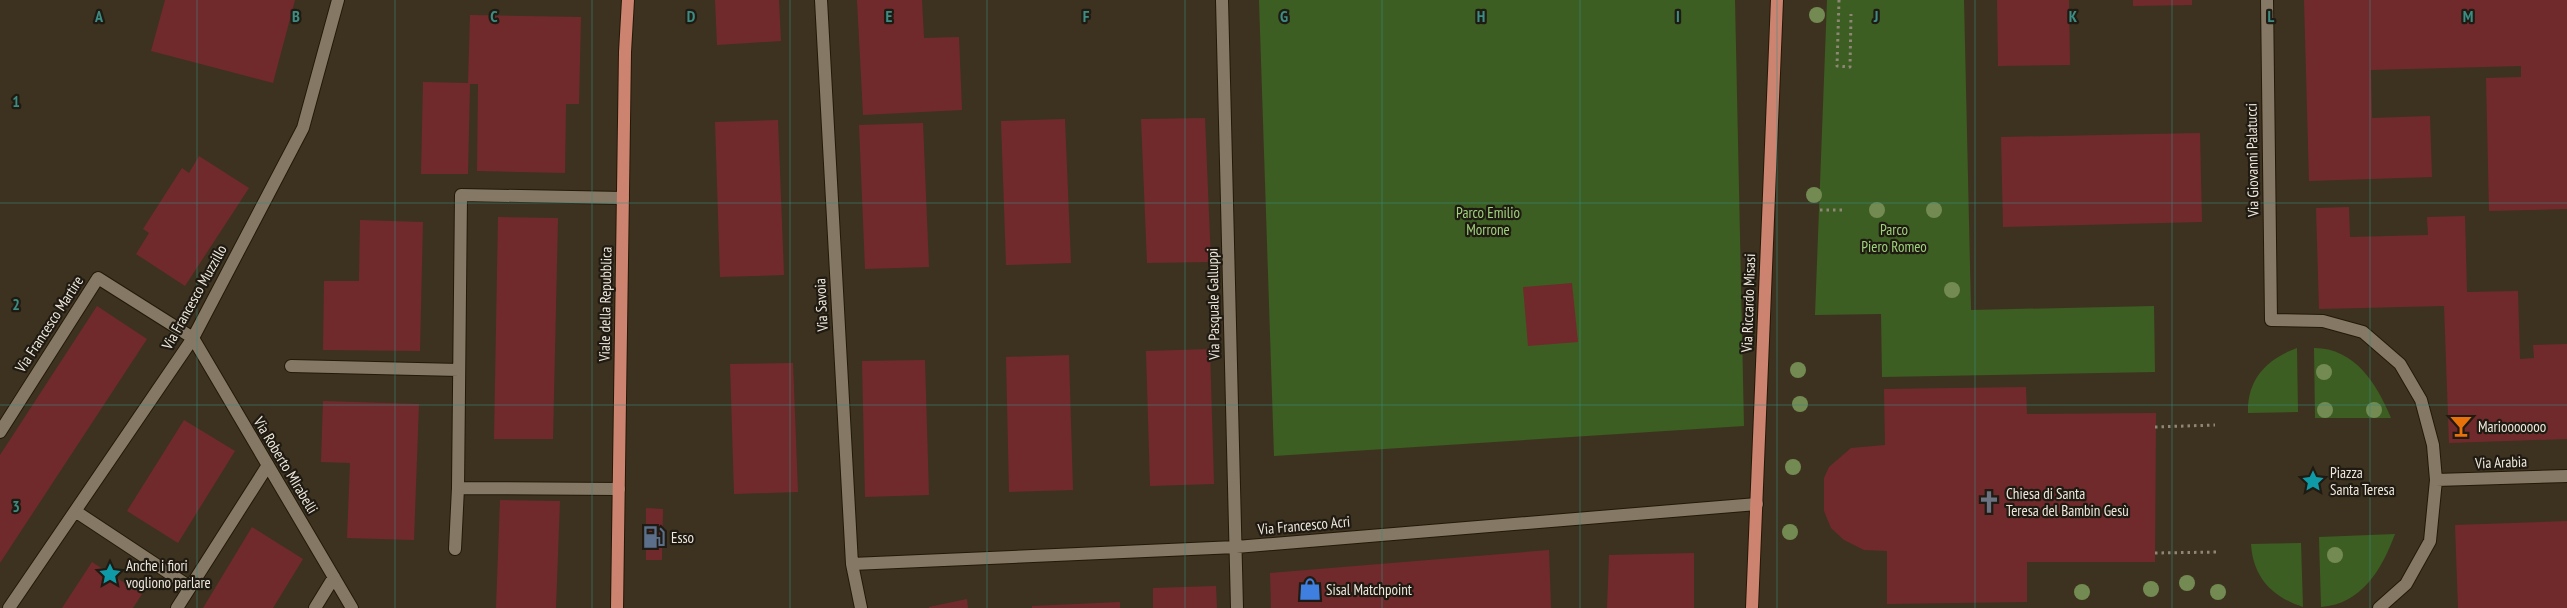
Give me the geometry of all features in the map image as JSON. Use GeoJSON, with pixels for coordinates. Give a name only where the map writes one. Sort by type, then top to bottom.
{"type":"FeatureCollection","features":[{"type":"Feature","properties":{"kind":"main road","name":"Viale della Repubblica"},"geometry":{"type":"LineString","coordinates":[[617,608],[625,52],[628,0]]}},
{"type":"Feature","properties":{"kind":"main road","name":"Via Riccardo Misasi"},"geometry":{"type":"LineString","coordinates":[[1752,608],[1777,0]]}},
{"type":"Feature","properties":{"kind":"street","name":"Via Francesco Muzzillo"},"geometry":{"type":"LineString","coordinates":[[8,608],[193,338],[303,128],[338,0]]}},
{"type":"Feature","properties":{"kind":"street","name":"Via Savoia"},"geometry":{"type":"LineString","coordinates":[[821,0],[852,564],[861,608]]}},
{"type":"Feature","properties":{"kind":"street","name":"Via Pasquale Galluppi"},"geometry":{"type":"LineString","coordinates":[[1222,0],[1237,608]]}},
{"type":"Feature","properties":{"kind":"street","name":"Via Giovanni Palatucci"},"geometry":{"type":"LineString","coordinates":[[2267,0],[2270,320],[2323,321],[2363,332],[2400,364],[2422,400],[2433,445],[2436,480]]}},
{"type":"Feature","properties":{"kind":"street"},"geometry":{"type":"LineString","coordinates":[[455,548],[458,488],[461,195],[623,198]]}},
{"type":"Feature","properties":{"kind":"street","name":"Via Francesco Martire"},"geometry":{"type":"LineString","coordinates":[[0,432],[98,278],[193,338]]}},
{"type":"Feature","properties":{"kind":"street","name":"Via Roberto MIrabelli"},"geometry":{"type":"LineString","coordinates":[[193,338],[352,608]]}},
{"type":"Feature","properties":{"kind":"street"},"geometry":{"type":"LineString","coordinates":[[291,366],[459,370]]}},
{"type":"Feature","properties":{"kind":"street"},"geometry":{"type":"LineString","coordinates":[[177,608],[268,465]]}},
{"type":"Feature","properties":{"kind":"street","name":"Via Arabia"},"geometry":{"type":"LineString","coordinates":[[2436,480],[2567,476]]}},
{"type":"Feature","properties":{"kind":"street"},"geometry":{"type":"LineString","coordinates":[[2379,608],[2406,584],[2430,541],[2436,480]]}},
{"type":"Feature","properties":{"kind":"street"},"geometry":{"type":"LineString","coordinates":[[458,488],[619,489]]}},
{"type":"Feature","properties":{"kind":"street","name":"Via Francesco Acri"},"geometry":{"type":"LineString","coordinates":[[852,564],[1236,547],[1757,504]]}},
{"type":"Feature","properties":{"kind":"street"},"geometry":{"type":"LineString","coordinates":[[75,512],[190,587]]}},
{"type":"Feature","properties":{"kind":"street"},"geometry":{"type":"LineString","coordinates":[[315,608],[334,577]]}},
{"type":"Feature","properties":{"kind":"street"},"geometry":{"type":"LineString","coordinates":[[0,603],[8,608]]}},
{"type":"Feature","properties":{"kind":"path"},"geometry":{"type":"LineString","coordinates":[[1839,0],[1837,66],[1850,67],[1851,14]]}},
{"type":"Feature","properties":{"kind":"path"},"geometry":{"type":"LineString","coordinates":[[1820,210],[1842,210]]}},
{"type":"Feature","properties":{"kind":"path"},"geometry":{"type":"LineString","coordinates":[[2155,427],[2215,425]]}},
{"type":"Feature","properties":{"kind":"path"},"geometry":{"type":"LineString","coordinates":[[2155,553],[2218,552]]}},
{"type":"Feature","properties":{"kind":"green space","name":"Parco Emilio Morrone"},"geometry":{"type":"Polygon","coordinates":[[[1259,0],[1735,0],[1744,426],[1274,456],[1259,0]]]}},
{"type":"Feature","properties":{"kind":"green space","name":"Parco Piero Romeo"},"geometry":{"type":"Polygon","coordinates":[[[1827,0],[1964,0],[1971,310],[2154,306],[2155,372],[1882,377],[1881,314],[1815,315],[1827,0]]]}},
{"type":"Feature","properties":{"kind":"green space"},"geometry":{"type":"Polygon","coordinates":[[[2297,348],[2298,412],[2248,413],[2251,390],[2260,372],[2276,358],[2297,348]]]}},
{"type":"Feature","properties":{"kind":"green space"},"geometry":{"type":"Polygon","coordinates":[[[2314,348],[2341,354],[2363,370],[2379,393],[2391,418],[2315,418],[2314,348]]]}},
{"type":"Feature","properties":{"kind":"green space"},"geometry":{"type":"Polygon","coordinates":[[[2395,534],[2377,572],[2359,592],[2348,599],[2321,607],[2319,537],[2395,534]]]}},
{"type":"Feature","properties":{"kind":"green space"},"geometry":{"type":"Polygon","coordinates":[[[2301,543],[2303,607],[2282,598],[2266,584],[2256,566],[2251,544],[2301,543]]]}},
{"type":"Feature","properties":{"kind":"building"},"geometry":{"type":"Polygon","coordinates":[[[165,0],[295,0],[273,83],[151,51],[165,0]]]}},
{"type":"Feature","properties":{"kind":"building"},"geometry":{"type":"Polygon","coordinates":[[[715,0],[779,0],[781,41],[717,45],[715,0]]]}},
{"type":"Feature","properties":{"kind":"building"},"geometry":{"type":"Polygon","coordinates":[[[857,0],[922,0],[924,38],[959,37],[962,110],[863,115],[857,0]]]}},
{"type":"Feature","properties":{"kind":"building"},"geometry":{"type":"Polygon","coordinates":[[[1997,0],[2069,0],[2070,65],[1998,66],[1997,0]]]}},
{"type":"Feature","properties":{"kind":"building"},"geometry":{"type":"Polygon","coordinates":[[[2133,0],[2192,0],[2192,5],[2133,6],[2133,0]]]}},
{"type":"Feature","properties":{"kind":"building"},"geometry":{"type":"Polygon","coordinates":[[[2304,0],[2567,0],[2567,209],[2489,211],[2486,78],[2521,77],[2521,66],[2371,70],[2372,118],[2430,116],[2432,177],[2309,181],[2304,0]]]}},
{"type":"Feature","properties":{"kind":"building"},"geometry":{"type":"Polygon","coordinates":[[[470,15],[581,17],[579,104],[566,104],[565,173],[477,171],[478,84],[470,84],[468,174],[421,174],[423,82],[468,83],[470,15]]]}},
{"type":"Feature","properties":{"kind":"building"},"geometry":{"type":"Polygon","coordinates":[[[1205,118],[1211,262],[1147,263],[1141,119],[1205,118]]]}},
{"type":"Feature","properties":{"kind":"building"},"geometry":{"type":"Polygon","coordinates":[[[1065,119],[1071,263],[1006,265],[1001,121],[1065,119]]]}},
{"type":"Feature","properties":{"kind":"building"},"geometry":{"type":"Polygon","coordinates":[[[778,120],[784,275],[720,277],[715,122],[778,120]]]}},
{"type":"Feature","properties":{"kind":"building"},"geometry":{"type":"Polygon","coordinates":[[[923,123],[929,267],[865,269],[859,125],[923,123]]]}},
{"type":"Feature","properties":{"kind":"building"},"geometry":{"type":"Polygon","coordinates":[[[2200,133],[2202,222],[2003,227],[2001,137],[2200,133]]]}},
{"type":"Feature","properties":{"kind":"building"},"geometry":{"type":"Polygon","coordinates":[[[199,156],[249,188],[185,286],[136,254],[149,233],[143,229],[182,168],[189,173],[199,156]]]}},
{"type":"Feature","properties":{"kind":"building"},"geometry":{"type":"Polygon","coordinates":[[[2349,207],[2350,237],[2428,235],[2427,217],[2465,216],[2467,292],[2518,291],[2520,359],[2534,358],[2533,345],[2567,344],[2567,439],[2449,443],[2444,306],[2319,309],[2316,208],[2349,207]]]}},
{"type":"Feature","properties":{"kind":"building"},"geometry":{"type":"Polygon","coordinates":[[[498,217],[558,218],[553,439],[494,439],[498,217]]]}},
{"type":"Feature","properties":{"kind":"building"},"geometry":{"type":"Polygon","coordinates":[[[360,220],[423,222],[420,351],[323,350],[324,281],[359,281],[360,220]]]}},
{"type":"Feature","properties":{"kind":"building"},"geometry":{"type":"Polygon","coordinates":[[[1572,283],[1578,342],[1528,346],[1523,287],[1572,283]]]}},
{"type":"Feature","properties":{"kind":"building"},"geometry":{"type":"Polygon","coordinates":[[[97,306],[147,339],[0,563],[0,455],[97,306]]]}},
{"type":"Feature","properties":{"kind":"building"},"geometry":{"type":"Polygon","coordinates":[[[1210,349],[1214,484],[1150,486],[1146,351],[1210,349]]]}},
{"type":"Feature","properties":{"kind":"building"},"geometry":{"type":"Polygon","coordinates":[[[1069,355],[1073,490],[1009,492],[1006,357],[1069,355]]]}},
{"type":"Feature","properties":{"kind":"building"},"geometry":{"type":"Polygon","coordinates":[[[925,360],[929,495],[865,497],[862,361],[925,360]]]}},
{"type":"Feature","properties":{"kind":"building"},"geometry":{"type":"Polygon","coordinates":[[[793,363],[798,492],[734,494],[730,364],[793,363]]]}},
{"type":"Feature","properties":{"kind":"building","name":"Chiesa di Santa Teresa del Bambin Gesù"},"geometry":{"type":"Polygon","coordinates":[[[2026,387],[2027,414],[2156,413],[2155,562],[2027,562],[2027,602],[1887,604],[1887,551],[1864,550],[1844,540],[1831,528],[1824,511],[1824,478],[1829,467],[1851,448],[1885,445],[1884,389],[2026,387]]]}},
{"type":"Feature","properties":{"kind":"building"},"geometry":{"type":"Polygon","coordinates":[[[323,401],[419,404],[414,540],[347,538],[350,463],[321,462],[323,401]]]}},
{"type":"Feature","properties":{"kind":"building"},"geometry":{"type":"Polygon","coordinates":[[[184,420],[235,451],[178,543],[127,511],[184,420]]]}},
{"type":"Feature","properties":{"kind":"building"},"geometry":{"type":"Polygon","coordinates":[[[500,500],[560,501],[556,608],[496,608],[500,500]]]}},
{"type":"Feature","properties":{"kind":"building"},"geometry":{"type":"Polygon","coordinates":[[[646,508],[663,509],[662,560],[646,560],[646,508]]]}},
{"type":"Feature","properties":{"kind":"building"},"geometry":{"type":"Polygon","coordinates":[[[2567,521],[2567,608],[2458,608],[2455,525],[2567,521]]]}},
{"type":"Feature","properties":{"kind":"building"},"geometry":{"type":"Polygon","coordinates":[[[252,527],[303,559],[273,608],[203,608],[252,527]]]}},
{"type":"Feature","properties":{"kind":"building"},"geometry":{"type":"Polygon","coordinates":[[[1549,550],[1551,608],[1271,608],[1270,573],[1549,550]]]}},
{"type":"Feature","properties":{"kind":"building"},"geometry":{"type":"Polygon","coordinates":[[[1694,553],[1694,608],[1607,608],[1609,555],[1694,553]]]}},
{"type":"Feature","properties":{"kind":"building"},"geometry":{"type":"Polygon","coordinates":[[[92,562],[142,594],[133,608],[62,608],[92,562]]]}},
{"type":"Feature","properties":{"kind":"building"},"geometry":{"type":"Polygon","coordinates":[[[1216,586],[1217,608],[1153,608],[1153,588],[1216,586]]]}},
{"type":"Feature","properties":{"kind":"building"},"geometry":{"type":"Polygon","coordinates":[[[967,599],[968,608],[929,608],[929,607],[967,599]]]}},
{"type":"Feature","properties":{"kind":"building"},"geometry":{"type":"Polygon","coordinates":[[[1120,602],[1120,608],[1032,608],[1032,606],[1120,602]]]}},
{"type":"Feature","properties":{"kind":"place","name":"Mariooooooo"},"geometry":{"type":"Point","coordinates":[2461,426]}},
{"type":"Feature","properties":{"kind":"place","name":"Piazza Santa Teresa"},"geometry":{"type":"Point","coordinates":[2313,481]}},
{"type":"Feature","properties":{"kind":"place","name":"Chiesa di Santa Teresa del Bambin Gesù"},"geometry":{"type":"Point","coordinates":[1989,502]}},
{"type":"Feature","properties":{"kind":"place","name":"Esso"},"geometry":{"type":"Point","coordinates":[654,537]}},
{"type":"Feature","properties":{"kind":"place","name":"Anche i fiori vogliono parlare"},"geometry":{"type":"Point","coordinates":[110,574]}},
{"type":"Feature","properties":{"kind":"place","name":"Sisal Matchpoint"},"geometry":{"type":"Point","coordinates":[1310,589]}}]}
